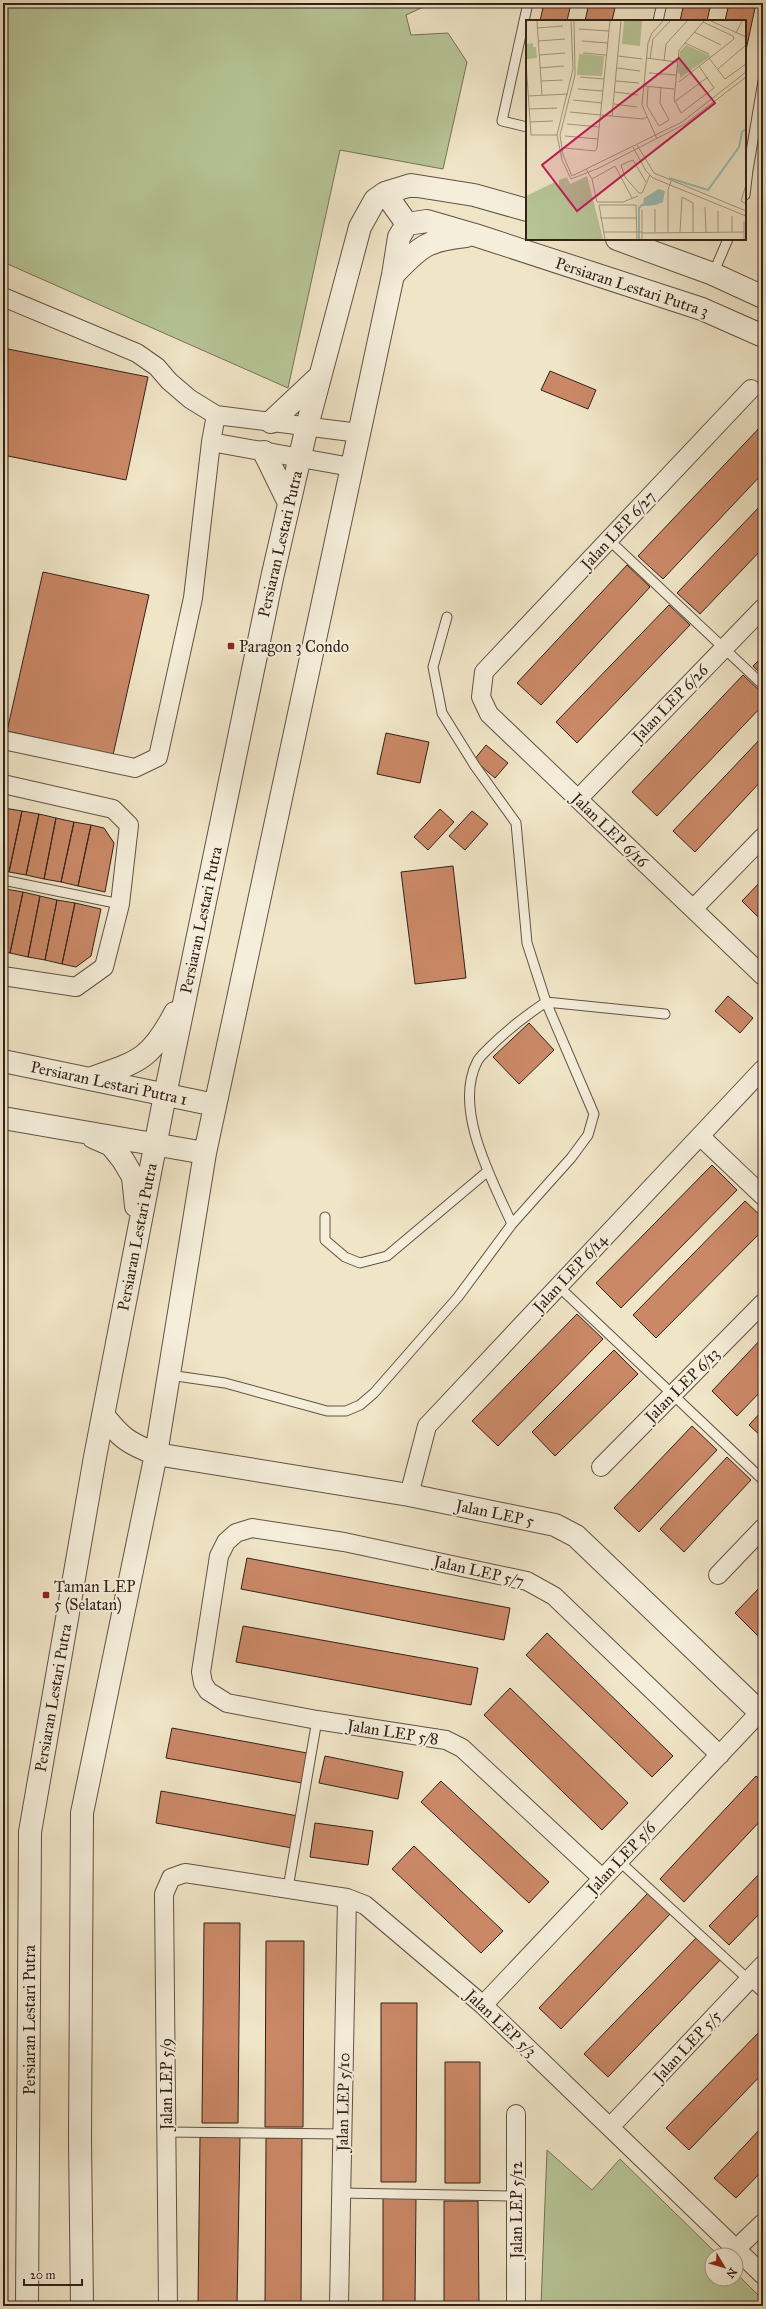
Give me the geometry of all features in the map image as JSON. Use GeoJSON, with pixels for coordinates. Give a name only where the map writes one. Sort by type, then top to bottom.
{"type":"FeatureCollection","features":[{"type":"Feature","properties":{"kind":"street"},"geometry":{"type":"LineString","coordinates":[[82,2306],[80,2140],[82,1813],[156,1454],[205,1153],[259,908],[351,467],[393,275],[399,237],[407,224],[385,194],[411,185],[474,196],[526,210]]}},
{"type":"Feature","properties":{"kind":"street","name":"Persiaran Lestari Putra"},"geometry":{"type":"LineString","coordinates":[[26,2306],[30,1832],[102,1415],[164,1095],[289,503],[307,426],[360,227],[369,207],[385,194]]}},
{"type":"Feature","properties":{"kind":"street","name":"Persiaran Lestari Putra 3"},"geometry":{"type":"LineString","coordinates":[[407,224],[427,221],[475,235],[702,309],[763,336]]}},
{"type":"Feature","properties":{"kind":"street"},"geometry":{"type":"LineString","coordinates":[[393,275],[415,252],[428,245],[441,239],[475,235]]}},
{"type":"Feature","properties":{"kind":"street"},"geometry":{"type":"LineString","coordinates":[[620,240],[713,274],[763,297]]}},
{"type":"Feature","properties":{"kind":"street"},"geometry":{"type":"LineString","coordinates":[[3,297],[137,353],[157,367],[169,381],[190,399],[216,415],[359,433]]}},
{"type":"Feature","properties":{"kind":"street"},"geometry":{"type":"LineString","coordinates":[[271,422],[320,376]]}},
{"type":"Feature","properties":{"kind":"street","name":"Jalan LEP 6/27"},"geometry":{"type":"LineString","coordinates":[[484,672],[751,389]]}},
{"type":"Feature","properties":{"kind":"street"},"geometry":{"type":"LineString","coordinates":[[3,740],[135,768],[158,757],[194,598],[211,442],[216,415]]}},
{"type":"Feature","properties":{"kind":"street"},"geometry":{"type":"LineString","coordinates":[[211,442],[351,467]]}},
{"type":"Feature","properties":{"kind":"street"},"geometry":{"type":"LineString","coordinates":[[264,452],[289,503]]}},
{"type":"Feature","properties":{"kind":"street","name":"Jalan LEP 6/26"},"geometry":{"type":"LineString","coordinates":[[578,799],[763,608]]}},
{"type":"Feature","properties":{"kind":"street","name":"Jalan LEP 6/16"},"geometry":{"type":"LineString","coordinates":[[484,672],[481,697],[489,714],[763,976]]}},
{"type":"Feature","properties":{"kind":"street"},"geometry":{"type":"LineString","coordinates":[[3,784],[113,809],[129,825],[120,904],[104,967],[76,987],[3,976]]}},
{"type":"Feature","properties":{"kind":"street"},"geometry":{"type":"LineString","coordinates":[[693,909],[763,837]]}},
{"type":"Feature","properties":{"kind":"street"},"geometry":{"type":"LineString","coordinates":[[88,1079],[132,1064],[148,1054],[165,1034],[185,994]]}},
{"type":"Feature","properties":{"kind":"street","name":"Persiaran Lestari Putra 1"},"geometry":{"type":"LineString","coordinates":[[3,1061],[215,1105]]}},
{"type":"Feature","properties":{"kind":"street","name":"Jalan LEP 6/14"},"geometry":{"type":"LineString","coordinates":[[409,1495],[427,1426],[763,1069]]}},
{"type":"Feature","properties":{"kind":"street"},"geometry":{"type":"LineString","coordinates":[[3,1118],[205,1153]]}},
{"type":"Feature","properties":{"kind":"street"},"geometry":{"type":"LineString","coordinates":[[80,1131],[111,1146],[123,1160],[133,1177],[139,1227]]}},
{"type":"Feature","properties":{"kind":"street"},"geometry":{"type":"LineString","coordinates":[[700,1136],[763,1196]]}},
{"type":"Feature","properties":{"kind":"street","name":"Jalan LEP 6/13"},"geometry":{"type":"LineString","coordinates":[[601,1467],[763,1303]]}},
{"type":"Feature","properties":{"kind":"street","name":"Jalan LEP 5"},"geometry":{"type":"LineString","coordinates":[[102,1415],[120,1436],[135,1446],[156,1454],[409,1495],[555,1525],[576,1536],[762,1713]]}},
{"type":"Feature","properties":{"kind":"street","name":"Jalan LEP 5/7"},"geometry":{"type":"LineString","coordinates":[[226,1542],[236,1533],[252,1528],[344,1542],[527,1581],[554,1596],[720,1755]]}},
{"type":"Feature","properties":{"kind":"street"},"geometry":{"type":"LineString","coordinates":[[718,1575],[763,1528]]}},
{"type":"Feature","properties":{"kind":"street","name":"Jalan LEP 5/8"},"geometry":{"type":"LineString","coordinates":[[226,1542],[219,1556],[201,1672],[203,1684],[208,1691],[226,1703],[317,1720],[446,1740],[462,1748],[602,1878]]}},
{"type":"Feature","properties":{"kind":"street","name":"Jalan LEP 5/6"},"geometry":{"type":"LineString","coordinates":[[482,2005],[602,1878],[762,1713]]}},
{"type":"Feature","properties":{"kind":"street","name":"Jalan LEP 5/3"},"geometry":{"type":"LineString","coordinates":[[186,1873],[347,1898],[365,1905],[482,2005],[611,2126],[736,2247]]}},
{"type":"Feature","properties":{"kind":"street","name":"Jalan LEP 5/9"},"geometry":{"type":"LineString","coordinates":[[168,2306],[164,1894],[172,1878],[186,1873]]}},
{"type":"Feature","properties":{"kind":"street","name":"Jalan LEP 5/10"},"geometry":{"type":"LineString","coordinates":[[339,2306],[347,1898]]}},
{"type":"Feature","properties":{"kind":"street","name":"Jalan LEP 5/5"},"geometry":{"type":"LineString","coordinates":[[611,2126],[763,1965]]}},
{"type":"Feature","properties":{"kind":"street","name":"Jalan LEP 5/12"},"geometry":{"type":"LineString","coordinates":[[516,2114],[516,2306]]}},
{"type":"Feature","properties":{"kind":"street"},"geometry":{"type":"LineString","coordinates":[[738,2247],[763,2222]]}},
{"type":"Feature","properties":{"kind":"street","name":"Jalan LEP 5/3"},"geometry":{"type":"LineString","coordinates":[[744,2255],[763,2275]]}},
{"type":"Feature","properties":{"kind":"lane"},"geometry":{"type":"LineString","coordinates":[[526,127],[502,122],[528,3]]}},
{"type":"Feature","properties":{"kind":"lane"},"geometry":{"type":"LineString","coordinates":[[658,20],[662,3]]}},
{"type":"Feature","properties":{"kind":"lane"},"geometry":{"type":"LineString","coordinates":[[746,170],[763,81]]}},
{"type":"Feature","properties":{"kind":"lane"},"geometry":{"type":"LineString","coordinates":[[713,274],[728,240]]}},
{"type":"Feature","properties":{"kind":"lane"},"geometry":{"type":"LineString","coordinates":[[609,540],[763,685]]}},
{"type":"Feature","properties":{"kind":"lane"},"geometry":{"type":"LineString","coordinates":[[169,1375],[225,1383],[327,1411],[346,1412],[360,1405],[374,1393],[458,1297],[512,1224],[588,1135],[594,1114],[546,1002],[527,943],[516,823],[475,766],[442,713],[433,667],[446,617]]}},
{"type":"Feature","properties":{"kind":"lane"},"geometry":{"type":"LineString","coordinates":[[3,880],[120,904]]}},
{"type":"Feature","properties":{"kind":"lane"},"geometry":{"type":"LineString","coordinates":[[512,1224],[488,1171],[470,1119],[471,1082],[477,1061],[511,1026],[546,1002],[665,1014]]}},
{"type":"Feature","properties":{"kind":"lane"},"geometry":{"type":"LineString","coordinates":[[325,1217],[325,1240],[345,1257],[360,1263],[387,1256],[488,1171]]}},
{"type":"Feature","properties":{"kind":"lane"},"geometry":{"type":"LineString","coordinates":[[558,1286],[763,1480]]}},
{"type":"Feature","properties":{"kind":"lane"},"geometry":{"type":"LineString","coordinates":[[288,1888],[317,1720]]}},
{"type":"Feature","properties":{"kind":"lane"},"geometry":{"type":"LineString","coordinates":[[619,1861],[763,1993]]}},
{"type":"Feature","properties":{"kind":"lane"},"geometry":{"type":"LineString","coordinates":[[166,2132],[342,2134]]}},
{"type":"Feature","properties":{"kind":"lane"},"geometry":{"type":"LineString","coordinates":[[342,2193],[516,2196]]}},
{"type":"Feature","properties":{"kind":"green space"},"geometry":{"type":"Polygon","coordinates":[[[3,3],[432,3],[406,15],[411,35],[448,33],[467,62],[443,169],[340,150],[288,388],[3,262],[3,3]]]}},
{"type":"Feature","properties":{"kind":"green space"},"geometry":{"type":"Polygon","coordinates":[[[547,2150],[592,2190],[620,2159],[710,2247],[704,2247],[704,2287],[744,2287],[744,2281],[763,2300],[763,2306],[541,2306],[547,2150]]]}},
{"type":"Feature","properties":{"kind":"building"},"geometry":{"type":"Polygon","coordinates":[[[544,3],[571,3],[567,20],[540,20],[544,3]]]}},
{"type":"Feature","properties":{"kind":"building"},"geometry":{"type":"Polygon","coordinates":[[[589,3],[616,3],[612,20],[585,20],[589,3]]]}},
{"type":"Feature","properties":{"kind":"building"},"geometry":{"type":"Polygon","coordinates":[[[684,3],[711,3],[707,20],[680,20],[684,3]]]}},
{"type":"Feature","properties":{"kind":"building"},"geometry":{"type":"Polygon","coordinates":[[[729,3],[756,3],[746,50],[746,20],[725,20],[729,3]]]}},
{"type":"Feature","properties":{"kind":"building"},"geometry":{"type":"Polygon","coordinates":[[[3,348],[148,377],[126,480],[3,455],[3,348]]]}},
{"type":"Feature","properties":{"kind":"building"},"geometry":{"type":"Polygon","coordinates":[[[550,371],[596,390],[588,409],[541,390],[550,371]]]}},
{"type":"Feature","properties":{"kind":"building"},"geometry":{"type":"Polygon","coordinates":[[[763,424],[763,473],[663,579],[638,556],[763,424]]]}},
{"type":"Feature","properties":{"kind":"building"},"geometry":{"type":"Polygon","coordinates":[[[763,503],[763,548],[700,614],[677,593],[763,503]]]}},
{"type":"Feature","properties":{"kind":"building"},"geometry":{"type":"Polygon","coordinates":[[[627,565],[650,587],[541,705],[517,683],[627,565]]]}},
{"type":"Feature","properties":{"kind":"building"},"geometry":{"type":"Polygon","coordinates":[[[43,572],[149,595],[113,755],[7,731],[43,572]]]}},
{"type":"Feature","properties":{"kind":"building"},"geometry":{"type":"Polygon","coordinates":[[[669,605],[690,625],[577,743],[556,722],[669,605]]]}},
{"type":"Feature","properties":{"kind":"building"},"geometry":{"type":"Polygon","coordinates":[[[763,656],[763,676],[753,666],[763,656]]]}},
{"type":"Feature","properties":{"kind":"building"},"geometry":{"type":"Polygon","coordinates":[[[743,675],[763,694],[763,705],[657,816],[632,792],[743,675]]]}},
{"type":"Feature","properties":{"kind":"building"},"geometry":{"type":"Polygon","coordinates":[[[386,733],[429,742],[420,783],[377,774],[386,733]]]}},
{"type":"Feature","properties":{"kind":"building"},"geometry":{"type":"Polygon","coordinates":[[[763,736],[763,779],[695,852],[673,831],[763,736]]]}},
{"type":"Feature","properties":{"kind":"building"},"geometry":{"type":"Polygon","coordinates":[[[486,745],[508,763],[495,778],[474,760],[486,745]]]}},
{"type":"Feature","properties":{"kind":"building"},"geometry":{"type":"Polygon","coordinates":[[[4,808],[22,811],[9,872],[3,870],[4,808]]]}},
{"type":"Feature","properties":{"kind":"building"},"geometry":{"type":"Polygon","coordinates":[[[440,809],[454,822],[428,850],[414,837],[440,809]]]}},
{"type":"Feature","properties":{"kind":"building"},"geometry":{"type":"Polygon","coordinates":[[[22,811],[39,814],[26,875],[9,872],[22,811]]]}},
{"type":"Feature","properties":{"kind":"building"},"geometry":{"type":"Polygon","coordinates":[[[472,811],[488,824],[465,850],[449,836],[472,811]]]}},
{"type":"Feature","properties":{"kind":"building"},"geometry":{"type":"Polygon","coordinates":[[[39,814],[56,818],[44,879],[26,875],[39,814]]]}},
{"type":"Feature","properties":{"kind":"building"},"geometry":{"type":"Polygon","coordinates":[[[56,818],[74,822],[61,882],[44,879],[56,818]]]}},
{"type":"Feature","properties":{"kind":"building"},"geometry":{"type":"Polygon","coordinates":[[[74,822],[91,825],[78,886],[61,882],[74,822]]]}},
{"type":"Feature","properties":{"kind":"building"},"geometry":{"type":"Polygon","coordinates":[[[91,825],[104,828],[114,843],[105,892],[78,886],[91,825]]]}},
{"type":"Feature","properties":{"kind":"building"},"geometry":{"type":"Polygon","coordinates":[[[453,866],[466,978],[415,984],[401,872],[453,866]]]}},
{"type":"Feature","properties":{"kind":"building"},"geometry":{"type":"Polygon","coordinates":[[[763,879],[763,922],[742,901],[763,879]]]}},
{"type":"Feature","properties":{"kind":"building"},"geometry":{"type":"Polygon","coordinates":[[[5,889],[23,892],[10,953],[3,952],[3,901],[5,889]]]}},
{"type":"Feature","properties":{"kind":"building"},"geometry":{"type":"Polygon","coordinates":[[[23,892],[40,896],[28,957],[10,953],[23,892]]]}},
{"type":"Feature","properties":{"kind":"building"},"geometry":{"type":"Polygon","coordinates":[[[40,896],[57,900],[45,960],[28,957],[40,896]]]}},
{"type":"Feature","properties":{"kind":"building"},"geometry":{"type":"Polygon","coordinates":[[[57,900],[75,903],[62,964],[45,960],[57,900]]]}},
{"type":"Feature","properties":{"kind":"building"},"geometry":{"type":"Polygon","coordinates":[[[75,903],[101,909],[91,956],[76,967],[62,964],[75,903]]]}},
{"type":"Feature","properties":{"kind":"building"},"geometry":{"type":"Polygon","coordinates":[[[728,996],[753,1018],[740,1033],[715,1011],[728,996]]]}},
{"type":"Feature","properties":{"kind":"building"},"geometry":{"type":"Polygon","coordinates":[[[529,1023],[554,1050],[519,1084],[493,1057],[529,1023]]]}},
{"type":"Feature","properties":{"kind":"building"},"geometry":{"type":"Polygon","coordinates":[[[712,1165],[737,1190],[621,1308],[596,1283],[712,1165]]]}},
{"type":"Feature","properties":{"kind":"building"},"geometry":{"type":"Polygon","coordinates":[[[745,1201],[763,1218],[763,1230],[656,1338],[633,1315],[745,1201]]]}},
{"type":"Feature","properties":{"kind":"building"},"geometry":{"type":"Polygon","coordinates":[[[577,1314],[603,1339],[498,1446],[472,1421],[577,1314]]]}},
{"type":"Feature","properties":{"kind":"building"},"geometry":{"type":"Polygon","coordinates":[[[763,1337],[763,1389],[737,1416],[712,1391],[763,1337]]]}},
{"type":"Feature","properties":{"kind":"building"},"geometry":{"type":"Polygon","coordinates":[[[614,1350],[638,1374],[555,1456],[532,1432],[614,1350]]]}},
{"type":"Feature","properties":{"kind":"building"},"geometry":{"type":"Polygon","coordinates":[[[763,1410],[763,1438],[749,1425],[763,1410]]]}},
{"type":"Feature","properties":{"kind":"building"},"geometry":{"type":"Polygon","coordinates":[[[692,1426],[717,1450],[639,1532],[614,1508],[692,1426]]]}},
{"type":"Feature","properties":{"kind":"building"},"geometry":{"type":"Polygon","coordinates":[[[727,1457],[751,1480],[684,1552],[660,1529],[727,1457]]]}},
{"type":"Feature","properties":{"kind":"building"},"geometry":{"type":"Polygon","coordinates":[[[247,1558],[510,1608],[504,1640],[241,1589],[247,1558]]]}},
{"type":"Feature","properties":{"kind":"building"},"geometry":{"type":"Polygon","coordinates":[[[763,1584],[763,1630],[758,1636],[735,1613],[763,1584]]]}},
{"type":"Feature","properties":{"kind":"building"},"geometry":{"type":"Polygon","coordinates":[[[243,1626],[478,1668],[471,1705],[236,1662],[243,1626]]]}},
{"type":"Feature","properties":{"kind":"building"},"geometry":{"type":"Polygon","coordinates":[[[547,1633],[673,1756],[652,1777],[526,1655],[547,1633]]]}},
{"type":"Feature","properties":{"kind":"building"},"geometry":{"type":"Polygon","coordinates":[[[510,1688],[628,1803],[602,1830],[484,1715],[510,1688]]]}},
{"type":"Feature","properties":{"kind":"building"},"geometry":{"type":"Polygon","coordinates":[[[172,1728],[307,1753],[302,1783],[166,1758],[172,1728]]]}},
{"type":"Feature","properties":{"kind":"building"},"geometry":{"type":"Polygon","coordinates":[[[325,1756],[403,1772],[398,1799],[319,1783],[325,1756]]]}},
{"type":"Feature","properties":{"kind":"building"},"geometry":{"type":"Polygon","coordinates":[[[756,1776],[763,1783],[763,1818],[684,1902],[660,1879],[756,1776]]]}},
{"type":"Feature","properties":{"kind":"building"},"geometry":{"type":"Polygon","coordinates":[[[441,1781],[549,1882],[529,1903],[421,1802],[441,1781]]]}},
{"type":"Feature","properties":{"kind":"building"},"geometry":{"type":"Polygon","coordinates":[[[161,1791],[298,1816],[292,1848],[156,1823],[161,1791]]]}},
{"type":"Feature","properties":{"kind":"building"},"geometry":{"type":"Polygon","coordinates":[[[315,1823],[373,1831],[368,1865],[310,1857],[315,1823]]]}},
{"type":"Feature","properties":{"kind":"building"},"geometry":{"type":"Polygon","coordinates":[[[414,1846],[503,1931],[481,1953],[392,1869],[414,1846]]]}},
{"type":"Feature","properties":{"kind":"building"},"geometry":{"type":"Polygon","coordinates":[[[763,1870],[763,1910],[729,1945],[709,1926],[763,1870]]]}},
{"type":"Feature","properties":{"kind":"building"},"geometry":{"type":"Polygon","coordinates":[[[649,1892],[671,1913],[561,2029],[539,2008],[649,1892]]]}},
{"type":"Feature","properties":{"kind":"building"},"geometry":{"type":"Polygon","coordinates":[[[204,1923],[240,1923],[238,2123],[202,2123],[204,1923]]]}},
{"type":"Feature","properties":{"kind":"building"},"geometry":{"type":"Polygon","coordinates":[[[699,1935],[722,1958],[608,2077],[584,2054],[699,1935]]]}},
{"type":"Feature","properties":{"kind":"building"},"geometry":{"type":"Polygon","coordinates":[[[266,1941],[304,1941],[303,2127],[265,2127],[266,1941]]]}},
{"type":"Feature","properties":{"kind":"building"},"geometry":{"type":"Polygon","coordinates":[[[381,2003],[417,2003],[416,2182],[381,2182],[381,2003]]]}},
{"type":"Feature","properties":{"kind":"building"},"geometry":{"type":"Polygon","coordinates":[[[763,2028],[763,2073],[689,2150],[666,2128],[763,2028]]]}},
{"type":"Feature","properties":{"kind":"building"},"geometry":{"type":"Polygon","coordinates":[[[445,2062],[480,2062],[480,2183],[445,2183],[445,2062]]]}},
{"type":"Feature","properties":{"kind":"building"},"geometry":{"type":"Polygon","coordinates":[[[763,2126],[763,2170],[736,2198],[714,2178],[763,2126]]]}},
{"type":"Feature","properties":{"kind":"building"},"geometry":{"type":"Polygon","coordinates":[[[200,2137],[240,2137],[237,2306],[198,2306],[200,2137]]]}},
{"type":"Feature","properties":{"kind":"building"},"geometry":{"type":"Polygon","coordinates":[[[266,2138],[302,2138],[301,2306],[265,2306],[266,2138]]]}},
{"type":"Feature","properties":{"kind":"building"},"geometry":{"type":"Polygon","coordinates":[[[383,2197],[416,2197],[415,2306],[383,2306],[383,2197]]]}},
{"type":"Feature","properties":{"kind":"building"},"geometry":{"type":"Polygon","coordinates":[[[444,2201],[478,2201],[479,2306],[444,2306],[444,2201]]]}},
{"type":"Feature","properties":{"kind":"place","name":"Paragon 3 Condo"},"geometry":{"type":"Point","coordinates":[231,646]}},
{"type":"Feature","properties":{"kind":"place","name":"Taman LEP 5 (Selatan)"},"geometry":{"type":"Point","coordinates":[46,1595]}}]}
